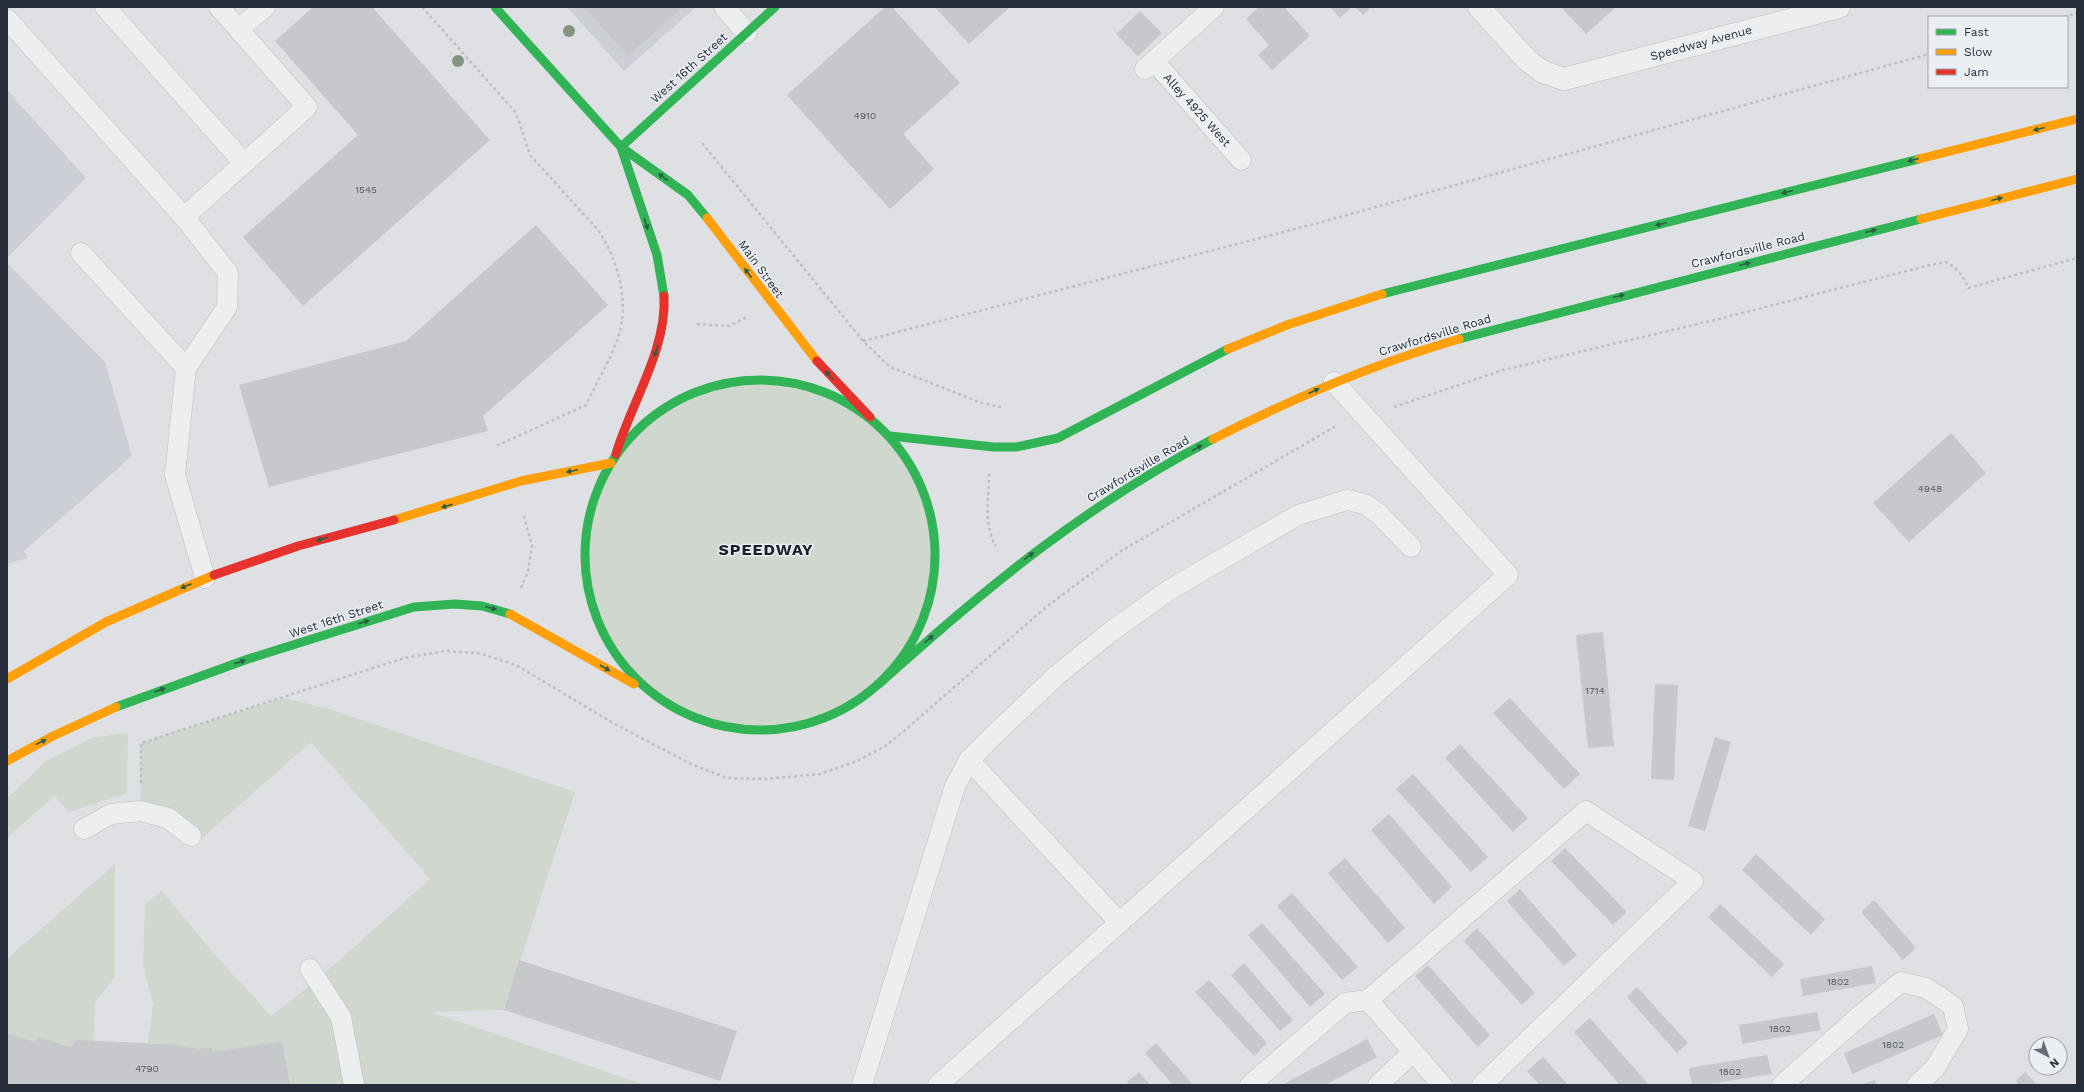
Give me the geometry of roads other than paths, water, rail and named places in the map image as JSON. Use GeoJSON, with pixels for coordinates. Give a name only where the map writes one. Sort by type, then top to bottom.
{"type":"FeatureCollection","features":[{"type":"Feature","properties":{"kind":"main road","name":"Main Street"},"geometry":{"type":"LineString","coordinates":[[495,7],[621,147],[688,195],[729,246],[803,345],[840,387],[870,417]]}},
{"type":"Feature","properties":{"kind":"main road","name":"West 16th Street"},"geometry":{"type":"LineString","coordinates":[[621,147],[775,7]]}},
{"type":"Feature","properties":{"kind":"main road"},"geometry":{"type":"LineString","coordinates":[[890,436],[994,447],[1016,447],[1037,444],[1058,438],[1078,429],[1231,348],[1280,327],[1331,309],[1391,292],[2077,119]]}},
{"type":"Feature","properties":{"kind":"main road","name":"Main Street"},"geometry":{"type":"LineString","coordinates":[[616,454],[623,430],[659,343],[664,299],[658,255],[621,147]]}},
{"type":"Feature","properties":{"kind":"main road","name":"Crawfordsville Road"},"geometry":{"type":"LineString","coordinates":[[879,684],[974,599],[1027,556],[1082,517],[1139,480],[1198,447],[1258,416],[1334,382],[1446,342],[1511,324],[2077,179]]}},
{"type":"Feature","properties":{"kind":"main road"},"geometry":{"type":"LineString","coordinates":[[747,380],[772,380],[797,383],[821,390],[842,400],[870,417],[890,436],[910,463],[921,484],[929,507],[934,531],[936,555],[930,603],[921,625],[910,647],[879,684],[860,700],[838,713],[814,722],[790,728],[765,731],[740,729],[715,724],[691,716],[669,705],[648,690],[630,673],[614,653],[602,631],[593,607],[587,583],[585,558],[587,527],[591,508],[611,463],[631,435],[656,414],[675,401],[716,386],[747,380]]}},
{"type":"Feature","properties":{"kind":"main road"},"geometry":{"type":"LineString","coordinates":[[7,679],[60,647],[113,618],[205,578],[282,551],[411,516],[510,484],[611,463]]}},
{"type":"Feature","properties":{"kind":"main road","name":"West 16th Street"},"geometry":{"type":"LineString","coordinates":[[7,761],[55,735],[131,700],[203,674],[399,610],[444,602],[466,603],[489,607],[510,614],[669,705]]}},
{"type":"Feature","properties":{"kind":"street","name":"Speedway Avenue"},"geometry":{"type":"LineString","coordinates":[[1479,7],[1527,60],[1543,72],[1564,79],[1839,7]]}},
{"type":"Feature","properties":{"kind":"lane"},"geometry":{"type":"LineString","coordinates":[[105,7],[244,163]]}},
{"type":"Feature","properties":{"kind":"lane"},"geometry":{"type":"LineString","coordinates":[[184,217],[307,107],[219,7]]}},
{"type":"Feature","properties":{"kind":"lane"},"geometry":{"type":"LineString","coordinates":[[239,29],[265,7]]}},
{"type":"Feature","properties":{"kind":"lane"},"geometry":{"type":"LineString","coordinates":[[724,7],[747,33]]}},
{"type":"Feature","properties":{"kind":"lane","name":"Alley 4925 West"},"geometry":{"type":"LineString","coordinates":[[1214,7],[1149,65],[1241,160]]}},
{"type":"Feature","properties":{"kind":"lane"},"geometry":{"type":"LineString","coordinates":[[7,19],[184,217],[228,273],[227,307],[186,368],[175,475],[205,578]]}},
{"type":"Feature","properties":{"kind":"lane"},"geometry":{"type":"LineString","coordinates":[[81,253],[186,368]]}},
{"type":"Feature","properties":{"kind":"lane"},"geometry":{"type":"LineString","coordinates":[[938,1085],[1508,575],[1334,382]]}},
{"type":"Feature","properties":{"kind":"lane"},"geometry":{"type":"LineString","coordinates":[[862,1085],[955,786],[969,760],[1057,675],[1109,633],[1170,590],[1298,515],[1346,500],[1365,504],[1379,514],[1411,547]]}},
{"type":"Feature","properties":{"kind":"lane"},"geometry":{"type":"LineString","coordinates":[[969,760],[1120,923]]}},
{"type":"Feature","properties":{"kind":"lane"},"geometry":{"type":"LineString","coordinates":[[84,829],[111,814],[140,811],[168,818],[191,836]]}},
{"type":"Feature","properties":{"kind":"lane"},"geometry":{"type":"LineString","coordinates":[[1250,1085],[1345,1003],[1368,1000],[1586,811],[1693,881],[1482,1085]]}},
{"type":"Feature","properties":{"kind":"lane"},"geometry":{"type":"LineString","coordinates":[[310,969],[341,1017],[354,1085]]}},
{"type":"Feature","properties":{"kind":"lane"},"geometry":{"type":"LineString","coordinates":[[1782,1085],[1863,1013],[1901,982],[1926,988],[1953,1006],[1958,1029],[1934,1068],[1917,1085]]}},
{"type":"Feature","properties":{"kind":"lane"},"geometry":{"type":"LineString","coordinates":[[1368,1000],[1442,1085]]}},
{"type":"Feature","properties":{"kind":"lane"},"geometry":{"type":"LineString","coordinates":[[1378,1085],[1413,1052]]}},
{"type":"Feature","properties":{"kind":"district","name":"SPEEDWAY"},"geometry":{"type":"Point","coordinates":[766,549]}}]}
